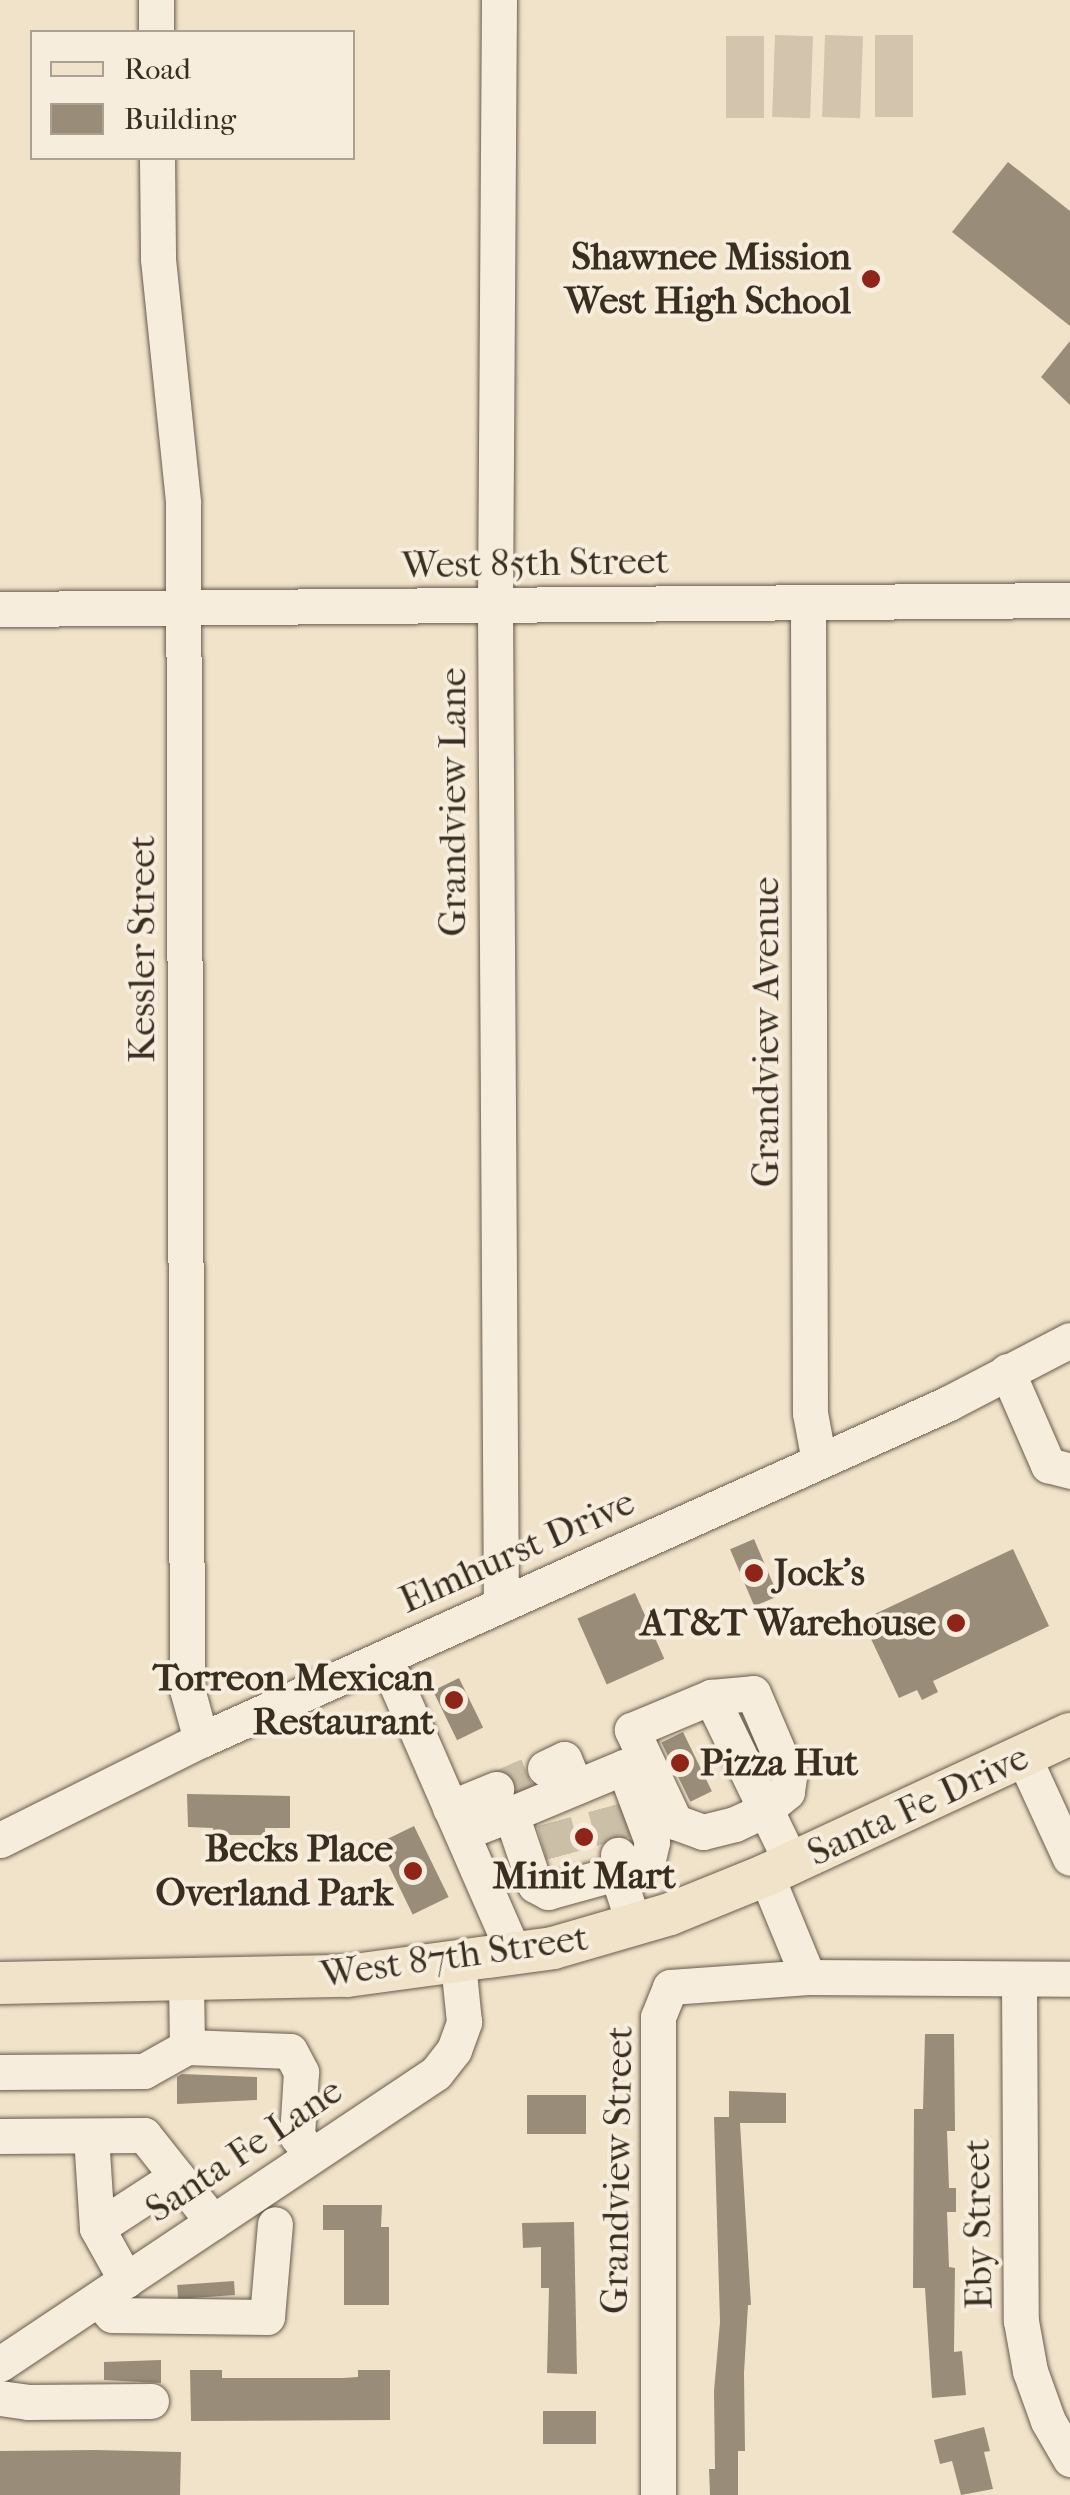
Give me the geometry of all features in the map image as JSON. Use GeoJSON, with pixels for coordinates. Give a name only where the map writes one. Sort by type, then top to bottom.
{"type":"FeatureCollection","features":[{"type":"Feature","properties":{"kind":"main road","name":"Santa Fe Drive"},"geometry":{"type":"LineString","coordinates":[[779,1870],[1070,1734]]}},
{"type":"Feature","properties":{"kind":"main road","name":"West 87th Street"},"geometry":{"type":"LineString","coordinates":[[0,1983],[347,1976],[516,1955],[634,1925],[779,1870]]}},
{"type":"Feature","properties":{"kind":"street"},"geometry":{"type":"LineString","coordinates":[[156,0],[156,30]]}},
{"type":"Feature","properties":{"kind":"street","name":"Grandview Lane"},"geometry":{"type":"LineString","coordinates":[[499,0],[495,607],[501,1605]]}},
{"type":"Feature","properties":{"kind":"street","name":"Kessler Street"},"geometry":{"type":"LineString","coordinates":[[156,160],[158,258],[182,503],[187,1688],[200,1740]]}},
{"type":"Feature","properties":{"kind":"street","name":"West 85th Street"},"geometry":{"type":"LineString","coordinates":[[0,609],[1070,600]]}},
{"type":"Feature","properties":{"kind":"street","name":"Grandview Avenue"},"geometry":{"type":"LineString","coordinates":[[808,603],[810,1412],[818,1461]]}},
{"type":"Feature","properties":{"kind":"street","name":"Elmhurst Drive"},"geometry":{"type":"LineString","coordinates":[[0,1840],[200,1740],[949,1403],[1070,1340]]}},
{"type":"Feature","properties":{"kind":"street"},"geometry":{"type":"LineString","coordinates":[[1007,1370],[1048,1465],[1070,1470]]}},
{"type":"Feature","properties":{"kind":"street"},"geometry":{"type":"LineString","coordinates":[[385,1658],[516,1955]]}},
{"type":"Feature","properties":{"kind":"street"},"geometry":{"type":"LineString","coordinates":[[766,1810],[703,1832],[675,1822],[632,1730],[711,1696],[766,1810],[808,1977],[1070,1979]]}},
{"type":"Feature","properties":{"kind":"street"},"geometry":{"type":"LineString","coordinates":[[1023,1756],[1060,1812],[1070,1858]]}},
{"type":"Feature","properties":{"kind":"street"},"geometry":{"type":"LineString","coordinates":[[456,1821],[504,1802],[571,1793],[624,1767],[652,1842],[648,1859],[569,1877],[548,1892],[535,1885],[504,1802]]}},
{"type":"Feature","properties":{"kind":"street"},"geometry":{"type":"LineString","coordinates":[[620,1863],[622,1888],[634,1925]]}},
{"type":"Feature","properties":{"kind":"street","name":"Santa Fe Lane"},"geometry":{"type":"LineString","coordinates":[[0,2364],[436,2073],[454,2050],[465,2008],[458,1963]]}},
{"type":"Feature","properties":{"kind":"street","name":"Grandview Street"},"geometry":{"type":"LineString","coordinates":[[658,2495],[658,2017],[670,1986],[808,1977]]}},
{"type":"Feature","properties":{"kind":"street","name":"Eby Street"},"geometry":{"type":"LineString","coordinates":[[1019,1979],[1021,2321],[1030,2372],[1048,2421],[1070,2459]]}},
{"type":"Feature","properties":{"kind":"street"},"geometry":{"type":"LineString","coordinates":[[186,1981],[187,2047]]}},
{"type":"Feature","properties":{"kind":"street"},"geometry":{"type":"LineString","coordinates":[[0,2072],[144,2071],[187,2047],[290,2051],[301,2072],[297,2136],[312,2155]]}},
{"type":"Feature","properties":{"kind":"street"},"geometry":{"type":"LineString","coordinates":[[0,2136],[144,2135],[213,2222]]}},
{"type":"Feature","properties":{"kind":"street"},"geometry":{"type":"LineString","coordinates":[[91,2136],[97,2228],[112,2289],[112,2315],[267,2317],[275,2224]]}},
{"type":"Feature","properties":{"kind":"street"},"geometry":{"type":"LineString","coordinates":[[97,2228],[177,2176]]}},
{"type":"Feature","properties":{"kind":"street"},"geometry":{"type":"LineString","coordinates":[[0,2398],[28,2402],[151,2401]]}},
{"type":"Feature","properties":{"kind":"shaded area"},"geometry":{"type":"Polygon","coordinates":[[[775,35],[813,36],[810,118],[772,117],[775,35]]]}},
{"type":"Feature","properties":{"kind":"shaded area"},"geometry":{"type":"Polygon","coordinates":[[[825,35],[863,36],[860,118],[822,117],[825,35]]]}},
{"type":"Feature","properties":{"kind":"shaded area"},"geometry":{"type":"Polygon","coordinates":[[[875,35],[913,35],[913,117],[875,117],[875,35]]]}},
{"type":"Feature","properties":{"kind":"shaded area"},"geometry":{"type":"Polygon","coordinates":[[[726,36],[764,36],[764,118],[726,118],[726,36]]]}},
{"type":"Feature","properties":{"kind":"building","name":"Shawnee Mission West High School"},"geometry":{"type":"Polygon","coordinates":[[[1008,162],[1070,211],[1070,326],[952,232],[1008,162]]]}},
{"type":"Feature","properties":{"kind":"building"},"geometry":{"type":"Polygon","coordinates":[[[1070,341],[1070,405],[1041,377],[1070,341]]]}},
{"type":"Feature","properties":{"kind":"building","name":"Jock's"},"geometry":{"type":"Polygon","coordinates":[[[754,1539],[778,1596],[754,1606],[730,1549],[754,1539]]]}},
{"type":"Feature","properties":{"kind":"building","name":"AT&T Warehouse"},"geometry":{"type":"Polygon","coordinates":[[[1013,1549],[1049,1626],[933,1681],[938,1692],[922,1700],[917,1690],[899,1698],[862,1620],[1013,1549]]]}},
{"type":"Feature","properties":{"kind":"building"},"geometry":{"type":"Polygon","coordinates":[[[635,1593],[664,1659],[607,1684],[577,1619],[635,1593]]]}},
{"type":"Feature","properties":{"kind":"building","name":"Torreon Mexican Restaurant"},"geometry":{"type":"Polygon","coordinates":[[[459,1678],[483,1727],[457,1740],[433,1691],[459,1678]]]}},
{"type":"Feature","properties":{"kind":"building","name":"Pizza Hut"},"geometry":{"type":"Polygon","coordinates":[[[683,1732],[712,1791],[690,1802],[661,1743],[683,1732]]]}},
{"type":"Feature","properties":{"kind":"building"},"geometry":{"type":"Polygon","coordinates":[[[187,1794],[290,1796],[290,1828],[265,1828],[265,1835],[214,1835],[213,1828],[188,1827],[187,1794]]]}},
{"type":"Feature","properties":{"kind":"building","name":"Becks Place Overland Park"},"geometry":{"type":"Polygon","coordinates":[[[414,1826],[449,1897],[413,1915],[378,1844],[414,1826]]]}},
{"type":"Feature","properties":{"kind":"building"},"geometry":{"type":"Polygon","coordinates":[[[925,2034],[954,2034],[955,2131],[947,2131],[949,2188],[956,2188],[956,2212],[947,2212],[949,2267],[955,2268],[954,2352],[962,2351],[966,2395],[932,2398],[925,2288],[913,2288],[914,2109],[923,2109],[925,2034]]]}},
{"type":"Feature","properties":{"kind":"building"},"geometry":{"type":"Polygon","coordinates":[[[177,2077],[257,2077],[257,2100],[177,2104],[177,2077]]]}},
{"type":"Feature","properties":{"kind":"building"},"geometry":{"type":"Polygon","coordinates":[[[729,2091],[786,2093],[786,2123],[740,2123],[751,2305],[744,2373],[745,2451],[738,2451],[738,2495],[710,2495],[709,2469],[715,2469],[714,2391],[720,2322],[714,2117],[729,2117],[729,2091]]]}},
{"type":"Feature","properties":{"kind":"building"},"geometry":{"type":"Polygon","coordinates":[[[527,2095],[586,2095],[586,2134],[527,2134],[527,2095]]]}},
{"type":"Feature","properties":{"kind":"building"},"geometry":{"type":"Polygon","coordinates":[[[323,2205],[382,2205],[381,2227],[389,2227],[389,2305],[344,2305],[344,2230],[323,2230],[323,2205]]]}},
{"type":"Feature","properties":{"kind":"building"},"geometry":{"type":"Polygon","coordinates":[[[574,2222],[577,2374],[547,2373],[549,2288],[541,2288],[541,2247],[523,2248],[522,2223],[574,2222]]]}},
{"type":"Feature","properties":{"kind":"building"},"geometry":{"type":"Polygon","coordinates":[[[234,2281],[235,2295],[178,2299],[177,2285],[234,2281]]]}},
{"type":"Feature","properties":{"kind":"building"},"geometry":{"type":"Polygon","coordinates":[[[161,2360],[161,2383],[104,2380],[104,2362],[161,2360]]]}},
{"type":"Feature","properties":{"kind":"building"},"geometry":{"type":"Polygon","coordinates":[[[190,2370],[222,2370],[222,2378],[343,2378],[358,2377],[358,2370],[390,2370],[390,2420],[191,2421],[190,2370]]]}},
{"type":"Feature","properties":{"kind":"building"},"geometry":{"type":"Polygon","coordinates":[[[543,2411],[596,2411],[596,2444],[543,2444],[543,2411]]]}},
{"type":"Feature","properties":{"kind":"building"},"geometry":{"type":"Polygon","coordinates":[[[984,2427],[990,2451],[984,2452],[993,2489],[961,2495],[952,2461],[940,2464],[934,2440],[984,2427]]]}},
{"type":"Feature","properties":{"kind":"building"},"geometry":{"type":"Polygon","coordinates":[[[0,2451],[181,2452],[180,2495],[0,2495],[0,2451]]]}},
{"type":"Feature","properties":{"kind":"tunnel"},"geometry":{"type":"LineString","coordinates":[[496,1789],[545,1768]]}},
{"type":"Feature","properties":{"kind":"tunnel"},"geometry":{"type":"LineString","coordinates":[[605,1807],[618,1855]]}},
{"type":"Feature","properties":{"kind":"tunnel"},"geometry":{"type":"LineString","coordinates":[[554,1821],[567,1869]]}},
{"type":"Feature","properties":{"kind":"place","name":"Shawnee Mission West High School"},"geometry":{"type":"Point","coordinates":[871,279]}},
{"type":"Feature","properties":{"kind":"place","name":"Jock's"},"geometry":{"type":"Point","coordinates":[754,1573]}},
{"type":"Feature","properties":{"kind":"place","name":"AT&T Warehouse"},"geometry":{"type":"Point","coordinates":[956,1623]}},
{"type":"Feature","properties":{"kind":"place","name":"Torreon Mexican Restaurant"},"geometry":{"type":"Point","coordinates":[454,1700]}},
{"type":"Feature","properties":{"kind":"place","name":"Pizza Hut"},"geometry":{"type":"Point","coordinates":[680,1763]}},
{"type":"Feature","properties":{"kind":"place","name":"Minit Mart"},"geometry":{"type":"Point","coordinates":[584,1837]}},
{"type":"Feature","properties":{"kind":"place","name":"Becks Place Overland Park"},"geometry":{"type":"Point","coordinates":[413,1871]}}]}
